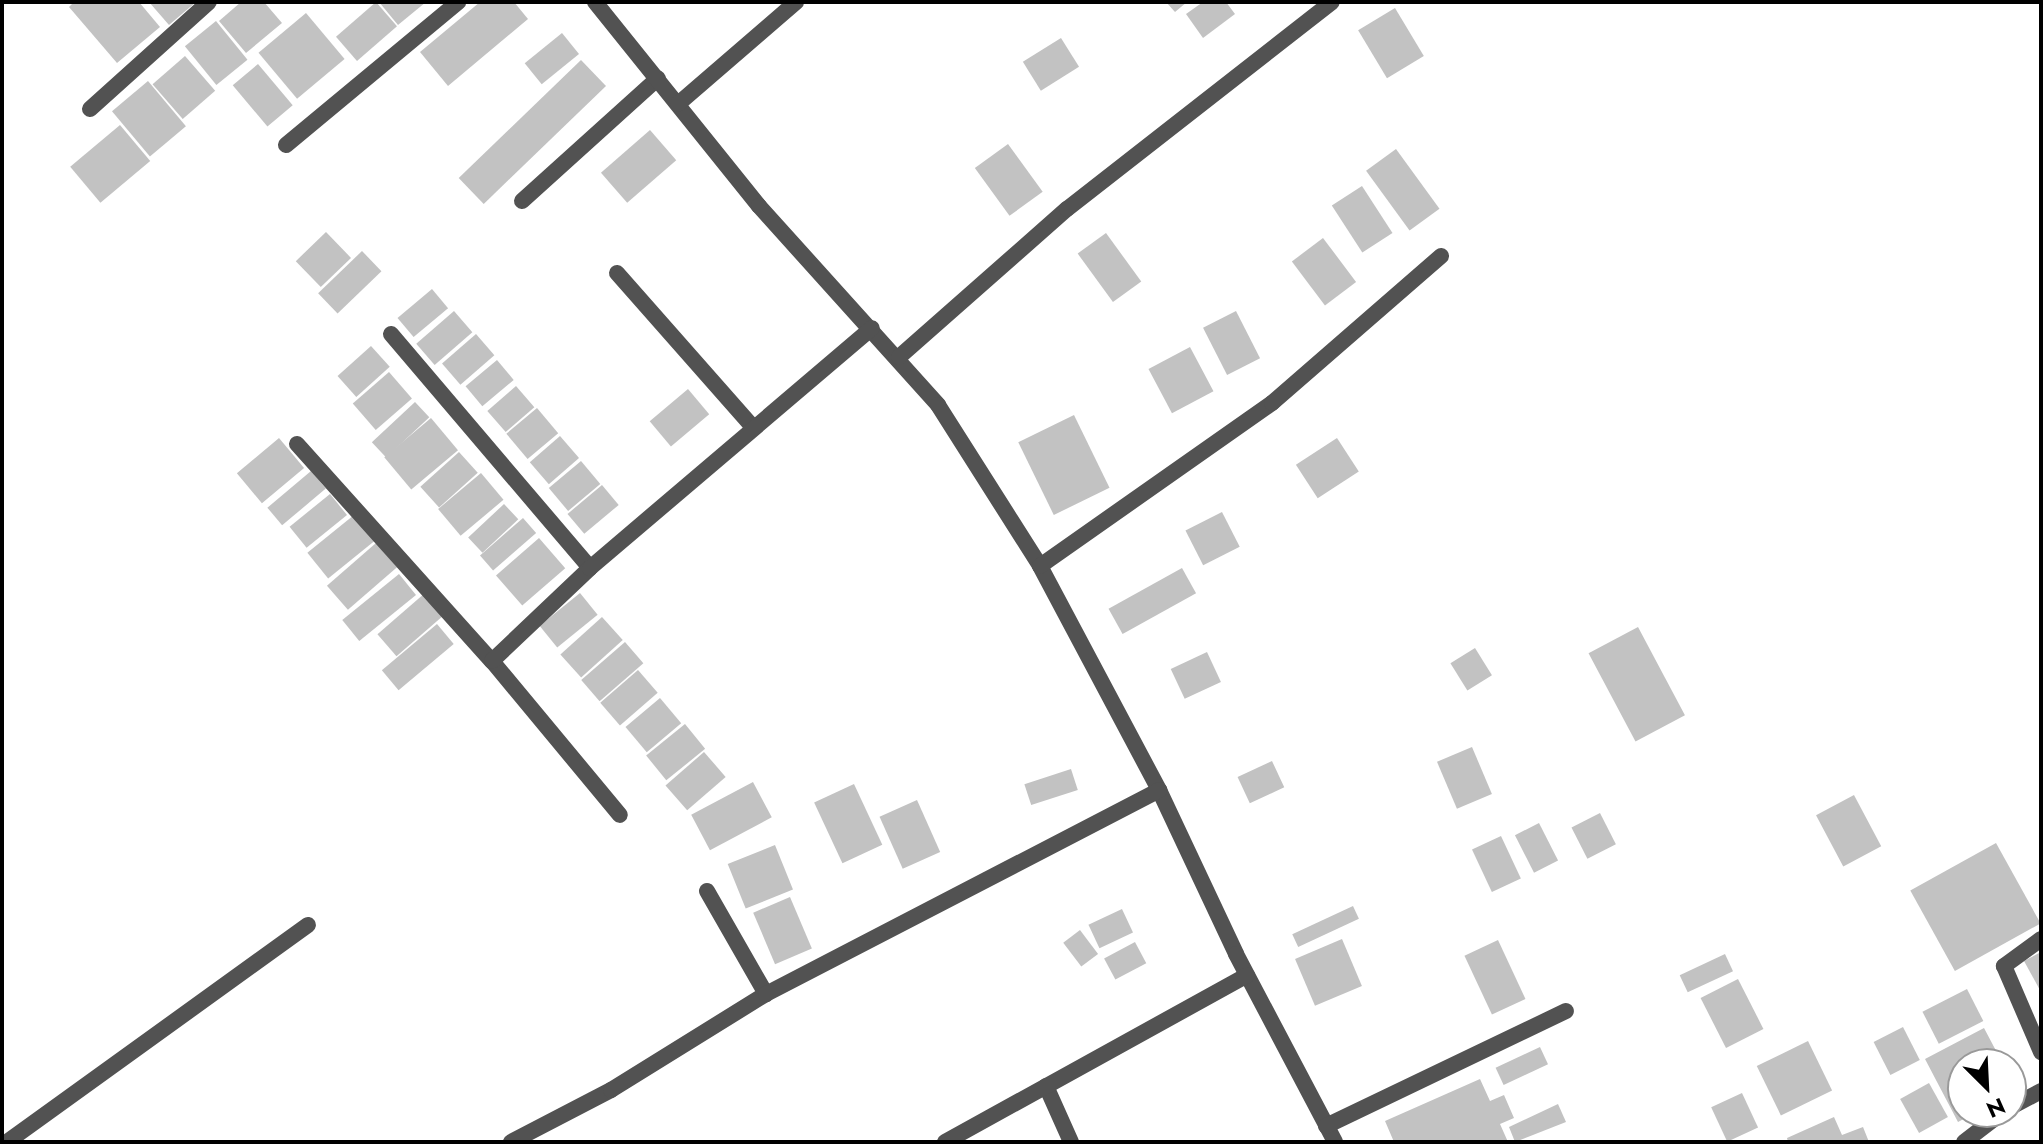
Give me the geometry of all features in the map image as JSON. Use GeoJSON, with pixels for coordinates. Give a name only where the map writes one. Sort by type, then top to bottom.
{"type":"FeatureCollection","features":[{"type":"Feature","properties":{"kind":"street"},"geometry":{"type":"LineString","coordinates":[[90,109],[209,2]]}},
{"type":"Feature","properties":{"kind":"street"},"geometry":{"type":"LineString","coordinates":[[286,145],[458,2]]}},
{"type":"Feature","properties":{"kind":"street"},"geometry":{"type":"LineString","coordinates":[[595,2],[759,206],[899,357],[938,405],[1040,566],[1159,790],[1247,975],[1335,1142]]}},
{"type":"Feature","properties":{"kind":"street"},"geometry":{"type":"LineString","coordinates":[[678,104],[796,2]]}},
{"type":"Feature","properties":{"kind":"street"},"geometry":{"type":"LineString","coordinates":[[899,357],[1067,209],[1332,2]]}},
{"type":"Feature","properties":{"kind":"street"},"geometry":{"type":"LineString","coordinates":[[522,201],[658,78]]}},
{"type":"Feature","properties":{"kind":"street"},"geometry":{"type":"LineString","coordinates":[[1040,566],[1272,403],[1441,256]]}},
{"type":"Feature","properties":{"kind":"street"},"geometry":{"type":"LineString","coordinates":[[617,273],[752,426]]}},
{"type":"Feature","properties":{"kind":"street"},"geometry":{"type":"LineString","coordinates":[[492,661],[590,568],[663,509],[752,426],[872,328]]}},
{"type":"Feature","properties":{"kind":"street"},"geometry":{"type":"LineString","coordinates":[[391,334],[590,568]]}},
{"type":"Feature","properties":{"kind":"street"},"geometry":{"type":"LineString","coordinates":[[297,444],[492,661],[620,815]]}},
{"type":"Feature","properties":{"kind":"street"},"geometry":{"type":"LineString","coordinates":[[511,1142],[611,1090],[766,994],[1159,790]]}},
{"type":"Feature","properties":{"kind":"street"},"geometry":{"type":"LineString","coordinates":[[707,891],[766,994]]}},
{"type":"Feature","properties":{"kind":"street"},"geometry":{"type":"LineString","coordinates":[[7,1142],[308,925]]}},
{"type":"Feature","properties":{"kind":"street"},"geometry":{"type":"LineString","coordinates":[[2041,939],[2004,966],[2041,1052]]}},
{"type":"Feature","properties":{"kind":"street"},"geometry":{"type":"LineString","coordinates":[[945,1142],[1247,975]]}},
{"type":"Feature","properties":{"kind":"street"},"geometry":{"type":"LineString","coordinates":[[1326,1126],[1566,1011]]}},
{"type":"Feature","properties":{"kind":"street"},"geometry":{"type":"LineString","coordinates":[[1046,1086],[1071,1142]]}},
{"type":"Feature","properties":{"kind":"street"},"geometry":{"type":"LineString","coordinates":[[1964,1142],[1982,1128]]}},
{"type":"Feature","properties":{"kind":"building"},"geometry":{"type":"Polygon","coordinates":[[[74,2],[139,2],[160,27],[117,63],[69,7],[74,2]]]}},
{"type":"Feature","properties":{"kind":"building"},"geometry":{"type":"Polygon","coordinates":[[[149,2],[196,2],[169,25],[149,2]]]}},
{"type":"Feature","properties":{"kind":"building"},"geometry":{"type":"Polygon","coordinates":[[[241,2],[264,2],[282,23],[246,53],[219,21],[241,2]]]}},
{"type":"Feature","properties":{"kind":"building"},"geometry":{"type":"Polygon","coordinates":[[[376,2],[397,26],[357,61],[336,37],[376,2]]]}},
{"type":"Feature","properties":{"kind":"building"},"geometry":{"type":"Polygon","coordinates":[[[379,2],[426,2],[398,25],[379,2]]]}},
{"type":"Feature","properties":{"kind":"building"},"geometry":{"type":"Polygon","coordinates":[[[480,2],[514,2],[528,19],[448,86],[420,52],[480,2]]]}},
{"type":"Feature","properties":{"kind":"building"},"geometry":{"type":"Polygon","coordinates":[[[1166,2],[1187,2],[1175,12],[1166,2]]]}},
{"type":"Feature","properties":{"kind":"building"},"geometry":{"type":"Polygon","coordinates":[[[1203,2],[1226,2],[1235,14],[1203,38],[1186,14],[1203,2]]]}},
{"type":"Feature","properties":{"kind":"building"},"geometry":{"type":"Polygon","coordinates":[[[1395,8],[1424,56],[1387,78],[1358,30],[1395,8]]]}},
{"type":"Feature","properties":{"kind":"building"},"geometry":{"type":"Polygon","coordinates":[[[306,13],[345,59],[297,99],[259,53],[306,13]]]}},
{"type":"Feature","properties":{"kind":"building"},"geometry":{"type":"Polygon","coordinates":[[[216,21],[247,60],[216,85],[185,46],[216,21]]]}},
{"type":"Feature","properties":{"kind":"building"},"geometry":{"type":"Polygon","coordinates":[[[562,33],[579,54],[542,84],[525,63],[562,33]]]}},
{"type":"Feature","properties":{"kind":"building"},"geometry":{"type":"Polygon","coordinates":[[[1061,38],[1079,67],[1041,91],[1023,62],[1061,38]]]}},
{"type":"Feature","properties":{"kind":"building"},"geometry":{"type":"Polygon","coordinates":[[[185,56],[215,91],[183,119],[153,84],[185,56]]]}},
{"type":"Feature","properties":{"kind":"building"},"geometry":{"type":"Polygon","coordinates":[[[581,60],[606,86],[484,204],[459,178],[581,60]]]}},
{"type":"Feature","properties":{"kind":"building"},"geometry":{"type":"Polygon","coordinates":[[[258,64],[293,105],[267,127],[233,85],[258,64]]]}},
{"type":"Feature","properties":{"kind":"building"},"geometry":{"type":"Polygon","coordinates":[[[148,81],[186,126],[150,156],[112,111],[148,81]]]}},
{"type":"Feature","properties":{"kind":"building"},"geometry":{"type":"Polygon","coordinates":[[[120,125],[150,161],[100,203],[70,167],[120,125]]]}},
{"type":"Feature","properties":{"kind":"building"},"geometry":{"type":"Polygon","coordinates":[[[650,130],[676,160],[627,203],[601,173],[650,130]]]}},
{"type":"Feature","properties":{"kind":"building"},"geometry":{"type":"Polygon","coordinates":[[[1008,144],[1043,192],[1010,216],[975,168],[1008,144]]]}},
{"type":"Feature","properties":{"kind":"building"},"geometry":{"type":"Polygon","coordinates":[[[1396,149],[1439,209],[1410,231],[1366,171],[1396,149]]]}},
{"type":"Feature","properties":{"kind":"building"},"geometry":{"type":"Polygon","coordinates":[[[1362,186],[1392,233],[1362,253],[1332,206],[1362,186]]]}},
{"type":"Feature","properties":{"kind":"building"},"geometry":{"type":"Polygon","coordinates":[[[326,232],[351,258],[321,287],[296,261],[326,232]]]}},
{"type":"Feature","properties":{"kind":"building"},"geometry":{"type":"Polygon","coordinates":[[[1106,233],[1141,282],[1113,302],[1078,254],[1106,233]]]}},
{"type":"Feature","properties":{"kind":"building"},"geometry":{"type":"Polygon","coordinates":[[[1323,238],[1356,282],[1325,305],[1292,261],[1323,238]]]}},
{"type":"Feature","properties":{"kind":"building"},"geometry":{"type":"Polygon","coordinates":[[[362,251],[381,271],[338,314],[318,293],[362,251]]]}},
{"type":"Feature","properties":{"kind":"building"},"geometry":{"type":"Polygon","coordinates":[[[432,289],[448,308],[414,337],[398,318],[432,289]]]}},
{"type":"Feature","properties":{"kind":"building"},"geometry":{"type":"Polygon","coordinates":[[[454,311],[472,332],[435,365],[416,344],[454,311]]]}},
{"type":"Feature","properties":{"kind":"building"},"geometry":{"type":"Polygon","coordinates":[[[1236,311],[1260,358],[1227,375],[1203,328],[1236,311]]]}},
{"type":"Feature","properties":{"kind":"building"},"geometry":{"type":"Polygon","coordinates":[[[476,334],[494,355],[460,385],[442,364],[476,334]]]}},
{"type":"Feature","properties":{"kind":"building"},"geometry":{"type":"Polygon","coordinates":[[[371,346],[390,367],[356,397],[338,376],[371,346]]]}},
{"type":"Feature","properties":{"kind":"building"},"geometry":{"type":"Polygon","coordinates":[[[1190,347],[1213,391],[1172,413],[1149,369],[1190,347]]]}},
{"type":"Feature","properties":{"kind":"building"},"geometry":{"type":"Polygon","coordinates":[[[497,360],[514,380],[482,406],[466,386],[497,360]]]}},
{"type":"Feature","properties":{"kind":"building"},"geometry":{"type":"Polygon","coordinates":[[[389,372],[412,398],[376,430],[353,403],[389,372]]]}},
{"type":"Feature","properties":{"kind":"building"},"geometry":{"type":"Polygon","coordinates":[[[516,386],[534,407],[506,432],[487,411],[516,386]]]}},
{"type":"Feature","properties":{"kind":"building"},"geometry":{"type":"Polygon","coordinates":[[[688,389],[709,414],[671,446],[650,421],[688,389]]]}},
{"type":"Feature","properties":{"kind":"building"},"geometry":{"type":"Polygon","coordinates":[[[415,402],[429,417],[386,458],[372,442],[415,402]]]}},
{"type":"Feature","properties":{"kind":"building"},"geometry":{"type":"Polygon","coordinates":[[[537,408],[558,433],[528,459],[506,434],[537,408]]]}},
{"type":"Feature","properties":{"kind":"building"},"geometry":{"type":"Polygon","coordinates":[[[1074,415],[1110,488],[1054,515],[1018,442],[1074,415]]]}},
{"type":"Feature","properties":{"kind":"building"},"geometry":{"type":"Polygon","coordinates":[[[431,418],[458,450],[411,489],[384,457],[431,418]]]}},
{"type":"Feature","properties":{"kind":"building"},"geometry":{"type":"Polygon","coordinates":[[[560,436],[579,458],[549,484],[530,462],[560,436]]]}},
{"type":"Feature","properties":{"kind":"building"},"geometry":{"type":"Polygon","coordinates":[[[279,438],[304,468],[262,503],[237,473],[279,438]]]}},
{"type":"Feature","properties":{"kind":"building"},"geometry":{"type":"Polygon","coordinates":[[[1337,438],[1359,472],[1318,498],[1296,465],[1337,438]]]}},
{"type":"Feature","properties":{"kind":"building"},"geometry":{"type":"Polygon","coordinates":[[[459,452],[478,473],[439,508],[420,487],[459,452]]]}},
{"type":"Feature","properties":{"kind":"building"},"geometry":{"type":"Polygon","coordinates":[[[581,461],[600,484],[568,511],[549,488],[581,461]]]}},
{"type":"Feature","properties":{"kind":"building"},"geometry":{"type":"Polygon","coordinates":[[[311,471],[326,489],[282,525],[267,508],[311,471]]]}},
{"type":"Feature","properties":{"kind":"building"},"geometry":{"type":"Polygon","coordinates":[[[481,473],[503,500],[461,536],[438,509],[481,473]]]}},
{"type":"Feature","properties":{"kind":"building"},"geometry":{"type":"Polygon","coordinates":[[[602,485],[619,505],[584,534],[568,514],[602,485]]]}},
{"type":"Feature","properties":{"kind":"building"},"geometry":{"type":"Polygon","coordinates":[[[330,494],[347,515],[307,548],[290,527],[330,494]]]}},
{"type":"Feature","properties":{"kind":"building"},"geometry":{"type":"Polygon","coordinates":[[[504,504],[518,519],[482,553],[468,537],[504,504]]]}},
{"type":"Feature","properties":{"kind":"building"},"geometry":{"type":"Polygon","coordinates":[[[1222,512],[1240,547],[1203,565],[1185,531],[1222,512]]]}},
{"type":"Feature","properties":{"kind":"building"},"geometry":{"type":"Polygon","coordinates":[[[354,515],[375,541],[328,578],[307,553],[354,515]]]}},
{"type":"Feature","properties":{"kind":"building"},"geometry":{"type":"Polygon","coordinates":[[[523,518],[536,533],[493,570],[480,555],[523,518]]]}},
{"type":"Feature","properties":{"kind":"building"},"geometry":{"type":"Polygon","coordinates":[[[539,538],[565,568],[522,606],[496,575],[539,538]]]}},
{"type":"Feature","properties":{"kind":"building"},"geometry":{"type":"Polygon","coordinates":[[[376,543],[397,567],[348,610],[327,586],[376,543]]]}},
{"type":"Feature","properties":{"kind":"building"},"geometry":{"type":"Polygon","coordinates":[[[1182,568],[1196,593],[1123,634],[1109,609],[1182,568]]]}},
{"type":"Feature","properties":{"kind":"building"},"geometry":{"type":"Polygon","coordinates":[[[399,574],[416,595],[359,641],[342,620],[399,574]]]}},
{"type":"Feature","properties":{"kind":"building"},"geometry":{"type":"Polygon","coordinates":[[[425,593],[444,615],[396,656],[377,634],[425,593]]]}},
{"type":"Feature","properties":{"kind":"building"},"geometry":{"type":"Polygon","coordinates":[[[580,593],[598,615],[557,647],[540,626],[580,593]]]}},
{"type":"Feature","properties":{"kind":"building"},"geometry":{"type":"Polygon","coordinates":[[[602,617],[623,640],[581,678],[560,654],[602,617]]]}},
{"type":"Feature","properties":{"kind":"building"},"geometry":{"type":"Polygon","coordinates":[[[437,624],[454,644],[399,690],[382,670],[437,624]]]}},
{"type":"Feature","properties":{"kind":"building"},"geometry":{"type":"Polygon","coordinates":[[[1638,627],[1685,715],[1636,742],[1589,653],[1638,627]]]}},
{"type":"Feature","properties":{"kind":"building"},"geometry":{"type":"Polygon","coordinates":[[[625,642],[643,663],[600,701],[581,680],[625,642]]]}},
{"type":"Feature","properties":{"kind":"building"},"geometry":{"type":"Polygon","coordinates":[[[1475,648],[1492,675],[1467,691],[1450,663],[1475,648]]]}},
{"type":"Feature","properties":{"kind":"building"},"geometry":{"type":"Polygon","coordinates":[[[1207,652],[1221,682],[1185,699],[1171,669],[1207,652]]]}},
{"type":"Feature","properties":{"kind":"building"},"geometry":{"type":"Polygon","coordinates":[[[638,670],[658,693],[620,725],[600,703],[638,670]]]}},
{"type":"Feature","properties":{"kind":"building"},"geometry":{"type":"Polygon","coordinates":[[[660,698],[681,723],[647,752],[626,727],[660,698]]]}},
{"type":"Feature","properties":{"kind":"building"},"geometry":{"type":"Polygon","coordinates":[[[685,724],[705,749],[666,780],[646,755],[685,724]]]}},
{"type":"Feature","properties":{"kind":"building"},"geometry":{"type":"Polygon","coordinates":[[[1472,747],[1492,794],[1457,809],[1437,762],[1472,747]]]}},
{"type":"Feature","properties":{"kind":"building"},"geometry":{"type":"Polygon","coordinates":[[[704,752],[726,777],[687,810],[666,785],[704,752]]]}},
{"type":"Feature","properties":{"kind":"building"},"geometry":{"type":"Polygon","coordinates":[[[1272,761],[1284,787],[1250,803],[1238,777],[1272,761]]]}},
{"type":"Feature","properties":{"kind":"building"},"geometry":{"type":"Polygon","coordinates":[[[1071,769],[1078,790],[1031,805],[1024,784],[1071,769]]]}},
{"type":"Feature","properties":{"kind":"building"},"geometry":{"type":"Polygon","coordinates":[[[753,782],[772,817],[710,850],[691,815],[753,782]]]}},
{"type":"Feature","properties":{"kind":"building"},"geometry":{"type":"Polygon","coordinates":[[[854,784],[882,845],[842,863],[814,803],[854,784]]]}},
{"type":"Feature","properties":{"kind":"building"},"geometry":{"type":"Polygon","coordinates":[[[1854,795],[1881,846],[1843,866],[1816,815],[1854,795]]]}},
{"type":"Feature","properties":{"kind":"building"},"geometry":{"type":"Polygon","coordinates":[[[917,800],[940,852],[903,869],[880,817],[917,800]]]}},
{"type":"Feature","properties":{"kind":"building"},"geometry":{"type":"Polygon","coordinates":[[[1600,813],[1616,844],[1587,859],[1571,828],[1600,813]]]}},
{"type":"Feature","properties":{"kind":"building"},"geometry":{"type":"Polygon","coordinates":[[[1539,823],[1558,860],[1534,873],[1515,835],[1539,823]]]}},
{"type":"Feature","properties":{"kind":"building"},"geometry":{"type":"Polygon","coordinates":[[[1501,836],[1521,879],[1492,892],[1472,850],[1501,836]]]}},
{"type":"Feature","properties":{"kind":"building"},"geometry":{"type":"Polygon","coordinates":[[[1996,843],[2041,923],[1955,971],[1910,891],[1996,843]]]}},
{"type":"Feature","properties":{"kind":"building"},"geometry":{"type":"Polygon","coordinates":[[[775,845],[793,890],[746,909],[728,864],[775,845]]]}},
{"type":"Feature","properties":{"kind":"building"},"geometry":{"type":"Polygon","coordinates":[[[790,897],[812,949],[775,964],[753,913],[790,897]]]}},
{"type":"Feature","properties":{"kind":"building"},"geometry":{"type":"Polygon","coordinates":[[[1353,906],[1359,919],[1298,947],[1292,934],[1353,906]]]}},
{"type":"Feature","properties":{"kind":"building"},"geometry":{"type":"Polygon","coordinates":[[[1122,909],[1133,933],[1099,948],[1088,925],[1122,909]]]}},
{"type":"Feature","properties":{"kind":"building"},"geometry":{"type":"Polygon","coordinates":[[[1080,930],[1098,954],[1081,967],[1063,943],[1080,930]]]}},
{"type":"Feature","properties":{"kind":"building"},"geometry":{"type":"Polygon","coordinates":[[[1342,939],[1362,986],[1315,1006],[1295,959],[1342,939]]]}},
{"type":"Feature","properties":{"kind":"building"},"geometry":{"type":"Polygon","coordinates":[[[1498,940],[1525,999],[1492,1015],[1464,956],[1498,940]]]}},
{"type":"Feature","properties":{"kind":"building"},"geometry":{"type":"Polygon","coordinates":[[[1135,942],[1146,963],[1115,980],[1104,958],[1135,942]]]}},
{"type":"Feature","properties":{"kind":"building"},"geometry":{"type":"Polygon","coordinates":[[[2041,952],[2041,992],[2024,961],[2041,952]]]}},
{"type":"Feature","properties":{"kind":"building"},"geometry":{"type":"Polygon","coordinates":[[[1725,954],[1733,971],[1688,992],[1680,975],[1725,954]]]}},
{"type":"Feature","properties":{"kind":"building"},"geometry":{"type":"Polygon","coordinates":[[[1738,979],[1763,1029],[1726,1048],[1701,998],[1738,979]]]}},
{"type":"Feature","properties":{"kind":"building"},"geometry":{"type":"Polygon","coordinates":[[[1967,989],[1983,1021],[1939,1044],[1922,1012],[1967,989]]]}},
{"type":"Feature","properties":{"kind":"building"},"geometry":{"type":"Polygon","coordinates":[[[1903,1027],[1920,1060],[1890,1075],[1874,1042],[1903,1027]]]}},
{"type":"Feature","properties":{"kind":"building"},"geometry":{"type":"Polygon","coordinates":[[[1984,1028],[1995,1048],[1947,1048],[1947,1101],[1925,1059],[1984,1028]]]}},
{"type":"Feature","properties":{"kind":"building"},"geometry":{"type":"Polygon","coordinates":[[[1808,1041],[1832,1090],[1781,1115],[1757,1066],[1808,1041]]]}},
{"type":"Feature","properties":{"kind":"building"},"geometry":{"type":"Polygon","coordinates":[[[1540,1047],[1548,1064],[1504,1085],[1496,1068],[1540,1047]]]}},
{"type":"Feature","properties":{"kind":"building"},"geometry":{"type":"Polygon","coordinates":[[[1480,1079],[1490,1101],[1504,1095],[1514,1118],[1500,1124],[1508,1142],[1394,1142],[1385,1121],[1480,1079]]]}},
{"type":"Feature","properties":{"kind":"building"},"geometry":{"type":"Polygon","coordinates":[[[1929,1083],[1947,1118],[1919,1133],[1900,1099],[1929,1083]]]}},
{"type":"Feature","properties":{"kind":"building"},"geometry":{"type":"Polygon","coordinates":[[[1742,1093],[1758,1127],[1727,1142],[1711,1107],[1742,1093]]]}},
{"type":"Feature","properties":{"kind":"building"},"geometry":{"type":"Polygon","coordinates":[[[1558,1104],[1566,1122],[1515,1142],[1509,1127],[1558,1104]]]}},
{"type":"Feature","properties":{"kind":"building"},"geometry":{"type":"Polygon","coordinates":[[[1834,1117],[1842,1135],[1863,1127],[1869,1142],[1788,1142],[1787,1138],[1834,1117]]]}}]}
